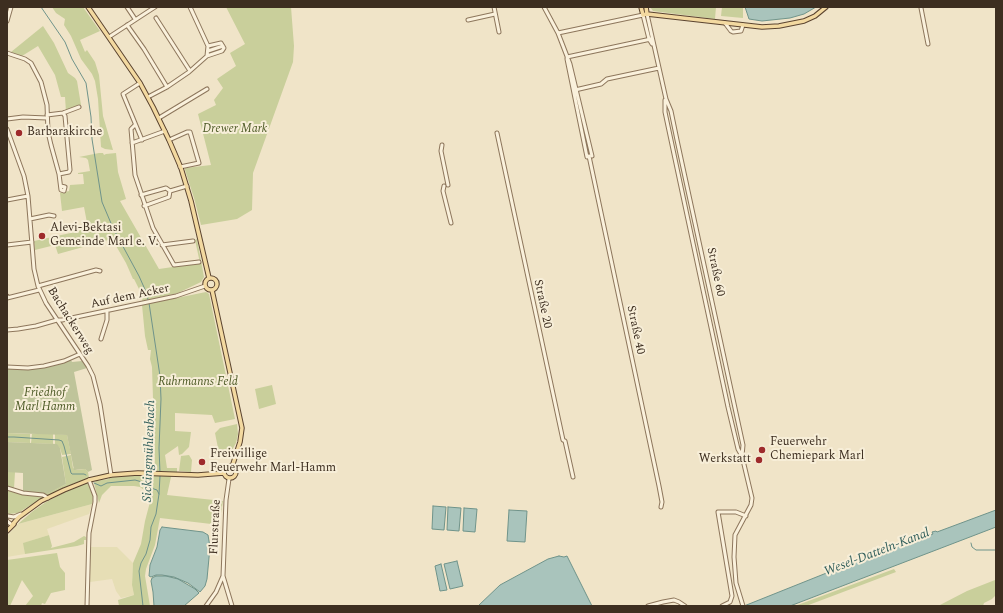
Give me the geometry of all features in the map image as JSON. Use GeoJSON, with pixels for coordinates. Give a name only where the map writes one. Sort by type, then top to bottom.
{"type":"FeatureCollection","features":[{"type":"Feature","properties":{"kind":"main road"},"geometry":{"type":"LineString","coordinates":[[88,7],[140,83],[165,131],[187,186],[197,222],[209,278]]}},
{"type":"Feature","properties":{"kind":"main road"},"geometry":{"type":"LineString","coordinates":[[641,7],[645,14]]}},
{"type":"Feature","properties":{"kind":"main road"},"geometry":{"type":"LineString","coordinates":[[645,14],[646,7]]}},
{"type":"Feature","properties":{"kind":"main road"},"geometry":{"type":"LineString","coordinates":[[645,14],[726,24],[774,26],[799,22],[815,16],[826,7]]}},
{"type":"Feature","properties":{"kind":"main road"},"geometry":{"type":"LineString","coordinates":[[209,278],[205,282],[205,286],[208,290],[212,290]]}},
{"type":"Feature","properties":{"kind":"main road"},"geometry":{"type":"LineString","coordinates":[[209,278],[214,279],[217,282],[216,287],[212,290]]}},
{"type":"Feature","properties":{"kind":"main road"},"geometry":{"type":"LineString","coordinates":[[212,290],[242,428],[240,442],[232,467]]}},
{"type":"Feature","properties":{"kind":"main road"},"geometry":{"type":"LineString","coordinates":[[224,473],[226,468],[232,467]]}},
{"type":"Feature","properties":{"kind":"main road"},"geometry":{"type":"LineString","coordinates":[[224,473],[229,479],[234,477],[236,474],[235,469],[232,467]]}},
{"type":"Feature","properties":{"kind":"main road"},"geometry":{"type":"LineString","coordinates":[[7,531],[15,520],[35,505],[64,490],[89,480],[111,475],[198,475],[224,473]]}},
{"type":"Feature","properties":{"kind":"main road"},"geometry":{"type":"LineString","coordinates":[[12,525],[48,498]]}},
{"type":"Feature","properties":{"kind":"street"},"geometry":{"type":"LineString","coordinates":[[7,21],[11,7]]}},
{"type":"Feature","properties":{"kind":"street"},"geometry":{"type":"LineString","coordinates":[[127,7],[135,19]]}},
{"type":"Feature","properties":{"kind":"street"},"geometry":{"type":"LineString","coordinates":[[109,37],[149,8],[155,7]]}},
{"type":"Feature","properties":{"kind":"street"},"geometry":{"type":"LineString","coordinates":[[190,7],[208,46],[207,56]]}},
{"type":"Feature","properties":{"kind":"street"},"geometry":{"type":"LineString","coordinates":[[494,7],[499,32]]}},
{"type":"Feature","properties":{"kind":"street","name":"Straße 40"},"geometry":{"type":"LineString","coordinates":[[544,7],[558,33],[571,72],[659,486],[662,502],[661,507]]}},
{"type":"Feature","properties":{"kind":"street"},"geometry":{"type":"LineString","coordinates":[[921,8],[928,44]]}},
{"type":"Feature","properties":{"kind":"street"},"geometry":{"type":"LineString","coordinates":[[468,20],[495,14]]}},
{"type":"Feature","properties":{"kind":"street"},"geometry":{"type":"LineString","coordinates":[[558,33],[645,14]]}},
{"type":"Feature","properties":{"kind":"street","name":"Straße 60"},"geometry":{"type":"LineString","coordinates":[[645,14],[666,100],[671,111],[743,443],[742,456],[752,505],[746,516]]}},
{"type":"Feature","properties":{"kind":"street"},"geometry":{"type":"LineString","coordinates":[[156,18],[190,71]]}},
{"type":"Feature","properties":{"kind":"street"},"geometry":{"type":"LineString","coordinates":[[726,24],[731,31],[736,32],[742,30],[743,25]]}},
{"type":"Feature","properties":{"kind":"street"},"geometry":{"type":"LineString","coordinates":[[127,25],[144,49],[167,87]]}},
{"type":"Feature","properties":{"kind":"street"},"geometry":{"type":"LineString","coordinates":[[567,57],[651,39]]}},
{"type":"Feature","properties":{"kind":"street"},"geometry":{"type":"LineString","coordinates":[[208,46],[220,42],[224,46]]}},
{"type":"Feature","properties":{"kind":"street"},"geometry":{"type":"LineString","coordinates":[[208,51],[224,46]]}},
{"type":"Feature","properties":{"kind":"street"},"geometry":{"type":"LineString","coordinates":[[148,97],[167,87],[190,71],[207,56],[222,51],[224,46]]}},
{"type":"Feature","properties":{"kind":"street"},"geometry":{"type":"LineString","coordinates":[[7,53],[25,59],[34,69],[41,82],[47,105],[48,132],[59,174],[60,186]]}},
{"type":"Feature","properties":{"kind":"street"},"geometry":{"type":"LineString","coordinates":[[575,90],[601,84],[607,79],[659,68]]}},
{"type":"Feature","properties":{"kind":"street"},"geometry":{"type":"LineString","coordinates":[[140,83],[123,94],[142,140]]}},
{"type":"Feature","properties":{"kind":"street"},"geometry":{"type":"LineString","coordinates":[[159,118],[207,89]]}},
{"type":"Feature","properties":{"kind":"street"},"geometry":{"type":"LineString","coordinates":[[666,100],[665,112],[731,422],[738,450],[742,456]]}},
{"type":"Feature","properties":{"kind":"street"},"geometry":{"type":"LineString","coordinates":[[7,119],[47,116],[63,113],[79,107]]}},
{"type":"Feature","properties":{"kind":"street"},"geometry":{"type":"LineString","coordinates":[[59,174],[69,172],[70,170],[65,116],[63,113]]}},
{"type":"Feature","properties":{"kind":"street"},"geometry":{"type":"LineString","coordinates":[[135,125],[131,129],[135,175],[152,228],[174,264],[199,262]]}},
{"type":"Feature","properties":{"kind":"street","name":"Bachackerweg"},"geometry":{"type":"LineString","coordinates":[[7,129],[24,176],[28,196],[34,269],[39,288],[46,303],[88,366],[97,389],[111,475]]}},
{"type":"Feature","properties":{"kind":"street"},"geometry":{"type":"LineString","coordinates":[[132,143],[165,131]]}},
{"type":"Feature","properties":{"kind":"street"},"geometry":{"type":"LineString","coordinates":[[169,140],[190,132],[199,162],[180,167]]}},
{"type":"Feature","properties":{"kind":"street","name":"Straße 20"},"geometry":{"type":"LineString","coordinates":[[497,133],[563,440],[565,441],[573,477]]}},
{"type":"Feature","properties":{"kind":"street"},"geometry":{"type":"LineString","coordinates":[[442,145],[441,151],[448,185]]}},
{"type":"Feature","properties":{"kind":"street"},"geometry":{"type":"LineString","coordinates":[[141,195],[166,188],[170,191],[187,186]]}},
{"type":"Feature","properties":{"kind":"street"},"geometry":{"type":"LineString","coordinates":[[444,186],[443,191],[450,223]]}},
{"type":"Feature","properties":{"kind":"street"},"geometry":{"type":"LineString","coordinates":[[144,206],[169,197],[170,191]]}},
{"type":"Feature","properties":{"kind":"street"},"geometry":{"type":"LineString","coordinates":[[7,200],[28,196]]}},
{"type":"Feature","properties":{"kind":"street"},"geometry":{"type":"LineString","coordinates":[[30,219],[49,215],[54,216]]}},
{"type":"Feature","properties":{"kind":"street"},"geometry":{"type":"LineString","coordinates":[[162,245],[193,241]]}},
{"type":"Feature","properties":{"kind":"street"},"geometry":{"type":"LineString","coordinates":[[7,245],[32,242]]}},
{"type":"Feature","properties":{"kind":"street"},"geometry":{"type":"LineString","coordinates":[[7,296],[7,298],[96,270],[100,271]]}},
{"type":"Feature","properties":{"kind":"street","name":"Auf dem Acker"},"geometry":{"type":"LineString","coordinates":[[7,330],[36,326],[57,320],[176,296],[205,286]]}},
{"type":"Feature","properties":{"kind":"street"},"geometry":{"type":"LineString","coordinates":[[101,339],[107,320],[107,311]]}},
{"type":"Feature","properties":{"kind":"street"},"geometry":{"type":"LineString","coordinates":[[7,368],[44,366],[64,361],[80,354]]}},
{"type":"Feature","properties":{"kind":"street","name":"Flurstraße"},"geometry":{"type":"LineString","coordinates":[[223,576],[226,500],[229,479]]}},
{"type":"Feature","properties":{"kind":"street"},"geometry":{"type":"LineString","coordinates":[[87,606],[88,533],[95,502],[89,480]]}},
{"type":"Feature","properties":{"kind":"street"},"geometry":{"type":"LineString","coordinates":[[7,488],[23,493],[43,495],[48,498]]}},
{"type":"Feature","properties":{"kind":"street"},"geometry":{"type":"LineString","coordinates":[[722,606],[730,602],[732,596],[718,512],[736,512],[746,516],[735,535],[734,568],[739,595],[743,606]]}},
{"type":"Feature","properties":{"kind":"street"},"geometry":{"type":"LineString","coordinates":[[7,516],[14,517],[23,514]]}},
{"type":"Feature","properties":{"kind":"street"},"geometry":{"type":"LineString","coordinates":[[7,516],[12,521],[12,525]]}},
{"type":"Feature","properties":{"kind":"street"},"geometry":{"type":"LineString","coordinates":[[7,521],[12,525]]}},
{"type":"Feature","properties":{"kind":"street"},"geometry":{"type":"LineString","coordinates":[[206,606],[214,596],[223,576]]}},
{"type":"Feature","properties":{"kind":"street"},"geometry":{"type":"LineString","coordinates":[[223,576],[232,606]]}},
{"type":"Feature","properties":{"kind":"street"},"geometry":{"type":"LineString","coordinates":[[648,606],[659,602],[674,600],[685,606]]}},
{"type":"Feature","properties":{"kind":"shaded area"},"geometry":{"type":"Polygon","coordinates":[[[92,504],[89,514],[47,529],[49,535],[24,543],[25,554],[7,557],[7,536],[18,524],[92,504]]]}},
{"type":"Feature","properties":{"kind":"shaded area"},"geometry":{"type":"Polygon","coordinates":[[[90,547],[117,547],[133,563],[132,585],[134,595],[121,598],[116,591],[112,579],[90,582],[90,547]]]}},
{"type":"Feature","properties":{"kind":"green space"},"geometry":{"type":"Polygon","coordinates":[[[52,7],[83,7],[100,31],[80,40],[85,52],[87,50],[95,62],[99,75],[103,116],[113,150],[101,147],[98,99],[95,81],[92,74],[81,59],[71,36],[64,25],[65,19],[56,13],[52,7]]]}},
{"type":"Feature","properties":{"kind":"green space","name":"Drewer Mark"},"geometry":{"type":"Polygon","coordinates":[[[226,7],[291,7],[294,46],[293,62],[253,173],[252,210],[237,219],[201,225],[185,170],[185,168],[211,165],[198,114],[216,105],[214,100],[223,88],[217,79],[236,66],[230,53],[245,44],[226,7]]]}},
{"type":"Feature","properties":{"kind":"green space"},"geometry":{"type":"Polygon","coordinates":[[[650,7],[716,7],[715,19],[653,11],[650,7]]]}},
{"type":"Feature","properties":{"kind":"green space"},"geometry":{"type":"Polygon","coordinates":[[[722,7],[743,7],[743,18],[721,16],[722,7]]]}},
{"type":"Feature","properties":{"kind":"green space"},"geometry":{"type":"Polygon","coordinates":[[[43,26],[54,43],[68,73],[77,81],[81,105],[66,112],[65,97],[61,97],[55,75],[38,46],[22,56],[11,52],[43,26]]]}},
{"type":"Feature","properties":{"kind":"green space"},"geometry":{"type":"Polygon","coordinates":[[[103,153],[104,155],[116,153],[118,172],[126,199],[120,201],[159,269],[200,263],[195,240],[197,239],[204,277],[201,282],[178,293],[142,301],[143,297],[112,239],[58,254],[55,245],[35,250],[34,241],[88,228],[84,207],[62,211],[60,193],[69,191],[70,185],[84,184],[83,174],[78,173],[90,171],[88,160],[86,158],[79,157],[103,153]]]}},
{"type":"Feature","properties":{"kind":"green space","name":"Ruhrmanns Feld"},"geometry":{"type":"Polygon","coordinates":[[[206,292],[209,294],[235,419],[215,423],[212,415],[175,413],[175,431],[191,432],[189,447],[179,455],[178,446],[165,455],[167,468],[177,468],[177,472],[154,471],[155,461],[152,367],[150,359],[151,350],[148,350],[145,336],[142,305],[206,292]]]}},
{"type":"Feature","properties":{"kind":"green space","name":"Friedhof Marl Hamm"},"geometry":{"type":"Polygon","coordinates":[[[71,360],[72,362],[82,361],[87,368],[74,372],[92,470],[88,472],[85,469],[74,470],[67,435],[7,433],[7,368],[44,367],[71,360]]]}},
{"type":"Feature","properties":{"kind":"green space"},"geometry":{"type":"Polygon","coordinates":[[[272,385],[276,404],[259,409],[255,389],[272,385]]]}},
{"type":"Feature","properties":{"kind":"green space"},"geometry":{"type":"Polygon","coordinates":[[[237,424],[238,434],[236,443],[227,458],[220,458],[215,433],[220,428],[237,424]]]}},
{"type":"Feature","properties":{"kind":"green space"},"geometry":{"type":"Polygon","coordinates":[[[7,433],[30,434],[30,443],[7,442],[7,433]]]}},
{"type":"Feature","properties":{"kind":"green space"},"geometry":{"type":"Polygon","coordinates":[[[32,434],[53,434],[53,444],[31,443],[32,434]]]}},
{"type":"Feature","properties":{"kind":"green space"},"geometry":{"type":"Polygon","coordinates":[[[55,434],[67,435],[71,454],[62,455],[60,448],[55,444],[55,434]]]}},
{"type":"Feature","properties":{"kind":"green space","name":"Friedhof Marl Hamm"},"geometry":{"type":"Polygon","coordinates":[[[7,442],[57,444],[60,448],[66,484],[45,495],[23,492],[23,473],[7,472],[7,442]]]}},
{"type":"Feature","properties":{"kind":"green space"},"geometry":{"type":"Polygon","coordinates":[[[71,455],[73,468],[77,470],[85,469],[88,472],[89,478],[48,496],[44,495],[66,484],[62,457],[71,455]]]}},
{"type":"Feature","properties":{"kind":"green space"},"geometry":{"type":"Polygon","coordinates":[[[189,455],[192,460],[191,472],[179,471],[181,456],[189,455]]]}},
{"type":"Feature","properties":{"kind":"green space"},"geometry":{"type":"Polygon","coordinates":[[[7,472],[15,472],[14,489],[7,487],[7,472]]]}},
{"type":"Feature","properties":{"kind":"green space"},"geometry":{"type":"Polygon","coordinates":[[[140,475],[173,476],[171,477],[167,495],[223,501],[220,514],[220,525],[160,518],[155,545],[145,576],[150,606],[119,606],[118,600],[134,595],[132,585],[133,563],[141,544],[150,502],[150,494],[140,487],[111,486],[102,495],[99,503],[94,483],[96,481],[109,479],[109,477],[140,475]]]}},
{"type":"Feature","properties":{"kind":"green space"},"geometry":{"type":"Polygon","coordinates":[[[87,483],[94,498],[92,504],[18,524],[46,502],[87,483]]]}},
{"type":"Feature","properties":{"kind":"green space"},"geometry":{"type":"Polygon","coordinates":[[[7,489],[23,494],[44,497],[18,513],[9,514],[7,513],[7,489]]]}},
{"type":"Feature","properties":{"kind":"green space"},"geometry":{"type":"Polygon","coordinates":[[[49,535],[52,546],[51,548],[74,542],[84,536],[86,537],[86,540],[84,540],[84,544],[77,546],[25,554],[23,543],[49,535]]]}},
{"type":"Feature","properties":{"kind":"green space"},"geometry":{"type":"Polygon","coordinates":[[[57,553],[60,567],[65,573],[65,590],[51,593],[45,604],[42,603],[41,606],[25,606],[33,596],[22,580],[10,606],[7,606],[7,560],[57,553]]]}},
{"type":"Feature","properties":{"kind":"green space"},"geometry":{"type":"Polygon","coordinates":[[[894,569],[896,572],[806,606],[795,606],[894,569]]]}},
{"type":"Feature","properties":{"kind":"green space"},"geometry":{"type":"Polygon","coordinates":[[[995,580],[996,595],[984,603],[983,606],[938,606],[967,591],[995,580]]]}},
{"type":"Feature","properties":{"kind":"water"},"geometry":{"type":"Polygon","coordinates":[[[745,7],[816,7],[804,14],[790,18],[762,21],[749,19],[745,7]]]}},
{"type":"Feature","properties":{"kind":"water"},"geometry":{"type":"Polygon","coordinates":[[[433,506],[446,507],[444,530],[432,529],[433,506]]]}},
{"type":"Feature","properties":{"kind":"water"},"geometry":{"type":"Polygon","coordinates":[[[448,507],[461,508],[459,531],[447,530],[448,507]]]}},
{"type":"Feature","properties":{"kind":"water"},"geometry":{"type":"Polygon","coordinates":[[[464,508],[477,509],[475,532],[463,531],[464,508]]]}},
{"type":"Feature","properties":{"kind":"water"},"geometry":{"type":"Polygon","coordinates":[[[509,510],[527,511],[525,542],[507,541],[509,510]]]}},
{"type":"Feature","properties":{"kind":"water","name":"Wesel-Datteln-Kanal"},"geometry":{"type":"Polygon","coordinates":[[[996,510],[996,527],[790,606],[744,606],[924,534],[928,536],[933,534],[932,532],[937,532],[996,510]]]}},
{"type":"Feature","properties":{"kind":"water"},"geometry":{"type":"Polygon","coordinates":[[[162,527],[203,532],[208,535],[210,547],[207,579],[205,586],[200,592],[188,583],[174,577],[162,575],[149,576],[150,565],[157,547],[160,530],[162,527]]]}},
{"type":"Feature","properties":{"kind":"water"},"geometry":{"type":"Polygon","coordinates":[[[559,556],[567,556],[592,606],[478,606],[500,585],[548,559],[559,556]]]}},
{"type":"Feature","properties":{"kind":"water"},"geometry":{"type":"Polygon","coordinates":[[[457,561],[463,586],[450,589],[444,564],[457,561]]]}},
{"type":"Feature","properties":{"kind":"water"},"geometry":{"type":"Polygon","coordinates":[[[441,564],[447,590],[440,591],[435,566],[441,564]]]}},
{"type":"Feature","properties":{"kind":"water"},"geometry":{"type":"Polygon","coordinates":[[[156,576],[166,576],[178,579],[199,593],[184,606],[154,606],[151,581],[152,578],[156,576]]]}},
{"type":"Feature","properties":{"kind":"waterway","name":"Sickingmühlenbach"},"geometry":{"type":"LineString","coordinates":[[41,7],[65,42],[72,59],[86,83],[91,117],[92,139],[102,202],[113,228],[139,276],[148,300]]}},
{"type":"Feature","properties":{"kind":"waterway","name":"Sickingmühlenbach"},"geometry":{"type":"LineString","coordinates":[[149,303],[160,376],[160,473]]}},
{"type":"Feature","properties":{"kind":"waterway"},"geometry":{"type":"LineString","coordinates":[[7,437],[62,441],[71,473],[86,475]]}},
{"type":"Feature","properties":{"kind":"waterway","name":"Sickingmühlenbach"},"geometry":{"type":"LineString","coordinates":[[143,606],[139,571],[146,554],[150,540],[151,527],[156,514],[160,476]]}},
{"type":"Feature","properties":{"kind":"waterway"},"geometry":{"type":"LineString","coordinates":[[94,483],[101,486],[107,483],[135,480],[157,490],[159,494]]}},
{"type":"Feature","properties":{"kind":"waterway"},"geometry":{"type":"LineString","coordinates":[[971,543],[972,547],[976,550],[996,550]]}},
{"type":"Feature","properties":{"kind":"place","name":"Barbarakirche"},"geometry":{"type":"Point","coordinates":[19,133]}},
{"type":"Feature","properties":{"kind":"place","name":"Alevi-Bektasi Gemeinde Marl e. V."},"geometry":{"type":"Point","coordinates":[42,236]}},
{"type":"Feature","properties":{"kind":"place","name":"Feuerwehr Chemiepark Marl"},"geometry":{"type":"Point","coordinates":[762,450]}},
{"type":"Feature","properties":{"kind":"place","name":"Werkstatt"},"geometry":{"type":"Point","coordinates":[759,460]}},
{"type":"Feature","properties":{"kind":"place","name":"Freiwillige Feuerwehr Marl-Hamm"},"geometry":{"type":"Point","coordinates":[202,462]}}]}
